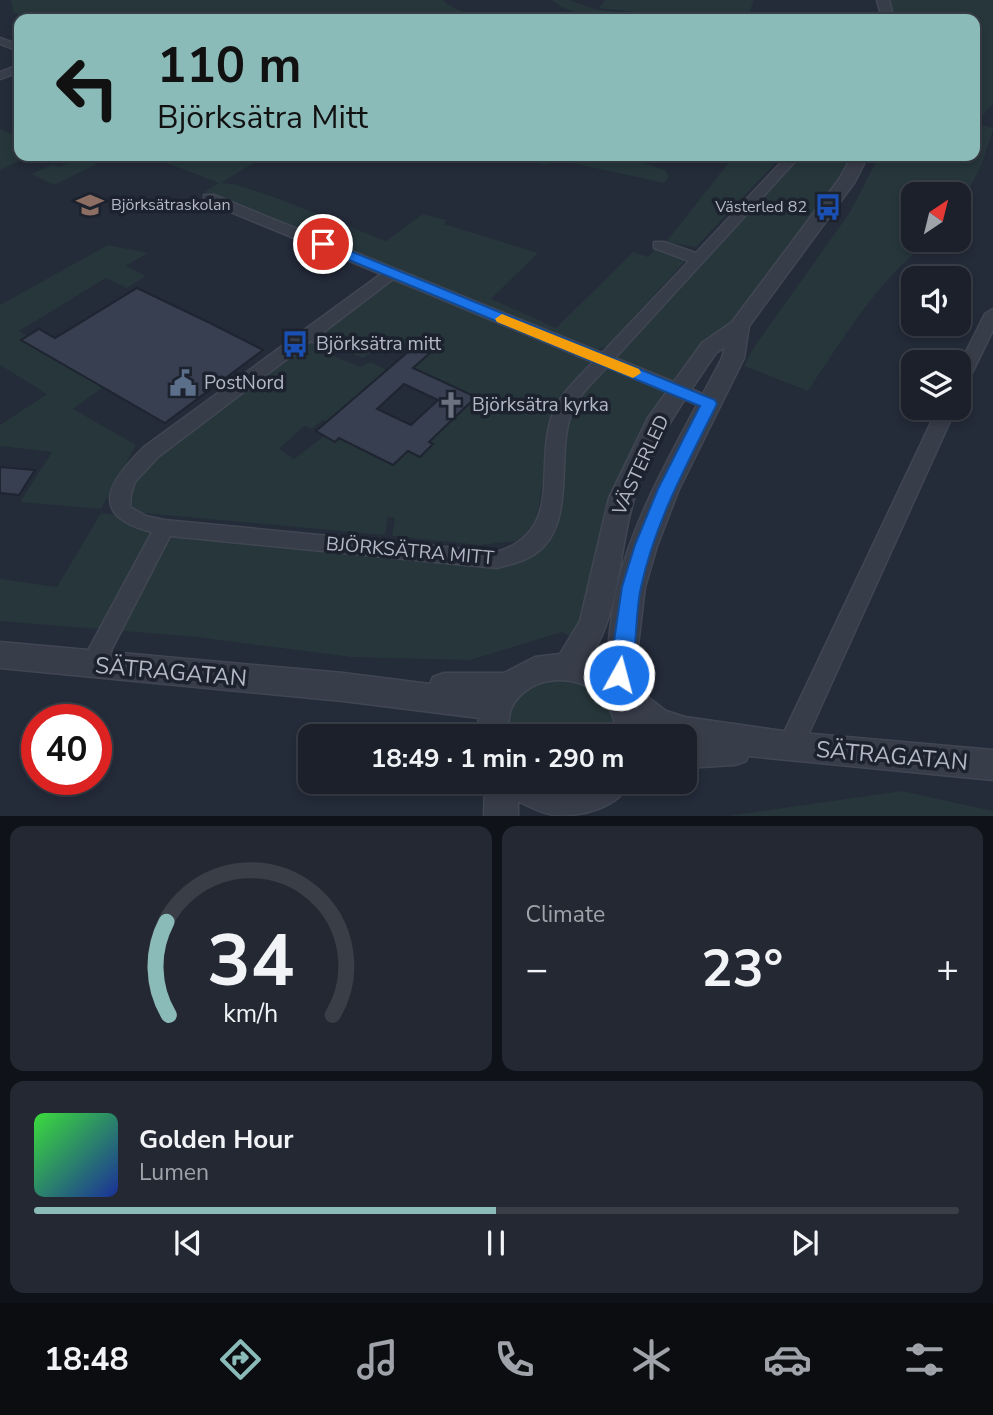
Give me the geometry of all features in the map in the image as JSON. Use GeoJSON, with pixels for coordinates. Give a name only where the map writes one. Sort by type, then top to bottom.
{"type":"FeatureCollection","features":[{"type":"Feature","properties":{"kind":"street","name":"BJÖRKSÄTRA MITT"},"geometry":{"type":"LineString","coordinates":[[392,273],[167,439],[130,475],[121,491],[121,511],[141,522],[164,528],[471,558],[509,558],[534,544],[549,521],[561,416],[576,391],[789,161]]}},
{"type":"Feature","properties":{"kind":"street","name":"VÄSTERLED"},"geometry":{"type":"LineString","coordinates":[[568,666],[584,643],[594,621],[622,498],[660,418],[709,348],[739,326],[825,211],[852,161]]}},
{"type":"Feature","properties":{"kind":"street"},"geometry":{"type":"LineString","coordinates":[[209,198],[709,404]]}},
{"type":"Feature","properties":{"kind":"street"},"geometry":{"type":"LineString","coordinates":[[659,245],[698,260]]}},
{"type":"Feature","properties":{"kind":"street"},"geometry":{"type":"LineString","coordinates":[[971,359],[993,314]]}},
{"type":"Feature","properties":{"kind":"street","name":"VÄSTERLED"},"geometry":{"type":"LineString","coordinates":[[617,692],[631,587],[667,489],[733,358],[739,326]]}},
{"type":"Feature","properties":{"kind":"street"},"geometry":{"type":"LineString","coordinates":[[308,334],[332,345]]}},
{"type":"Feature","properties":{"kind":"street"},"geometry":{"type":"LineString","coordinates":[[790,747],[850,612],[941,420]]}},
{"type":"Feature","properties":{"kind":"street"},"geometry":{"type":"LineString","coordinates":[[92,665],[164,528]]}},
{"type":"Feature","properties":{"kind":"street","name":"SÄTRAGATAN"},"geometry":{"type":"LineString","coordinates":[[0,655],[343,687],[502,696]]}},
{"type":"Feature","properties":{"kind":"street"},"geometry":{"type":"LineString","coordinates":[[494,724],[502,696],[537,669],[568,666]]}},
{"type":"Feature","properties":{"kind":"street","name":"SÄTRAGATAN"},"geometry":{"type":"LineString","coordinates":[[568,666],[596,676],[666,727],[685,733],[790,747],[993,765]]}},
{"type":"Feature","properties":{"kind":"street"},"geometry":{"type":"LineString","coordinates":[[617,692],[631,715],[633,724]]}},
{"type":"Feature","properties":{"kind":"street","name":"SÄTRAGATAN"},"geometry":{"type":"LineString","coordinates":[[697,751],[790,747]]}},
{"type":"Feature","properties":{"kind":"street"},"geometry":{"type":"LineString","coordinates":[[501,794],[501,816]]}},
{"type":"Feature","properties":{"kind":"street"},"geometry":{"type":"LineString","coordinates":[[536,794],[560,809],[596,794]]}},
{"type":"Feature","properties":{"kind":"shaded area"},"geometry":{"type":"Polygon","coordinates":[[[11,0],[443,0],[452,7],[474,14],[17,14],[13,12],[11,0]]]}},
{"type":"Feature","properties":{"kind":"shaded area"},"geometry":{"type":"Polygon","coordinates":[[[552,0],[569,0],[594,9],[636,14],[580,14],[552,0]]]}},
{"type":"Feature","properties":{"kind":"shaded area"},"geometry":{"type":"Polygon","coordinates":[[[605,0],[754,0],[749,14],[650,14],[599,8],[605,0]]]}},
{"type":"Feature","properties":{"kind":"shaded area"},"geometry":{"type":"Polygon","coordinates":[[[883,0],[993,0],[993,104],[980,119],[980,14],[887,14],[883,0]]]}},
{"type":"Feature","properties":{"kind":"shaded area"},"geometry":{"type":"Polygon","coordinates":[[[980,124],[993,128],[982,164],[971,185],[971,182],[901,182],[901,252],[916,252],[880,288],[808,391],[744,366],[754,347],[850,212],[876,161],[980,161],[980,124]]]}},
{"type":"Feature","properties":{"kind":"shaded area"},"geometry":{"type":"Polygon","coordinates":[[[0,129],[14,135],[14,161],[19,161],[0,170],[0,129]]]}},
{"type":"Feature","properties":{"kind":"shaded area"},"geometry":{"type":"Polygon","coordinates":[[[72,161],[90,161],[97,164],[54,185],[32,174],[53,164],[59,167],[72,161]]]}},
{"type":"Feature","properties":{"kind":"shaded area"},"geometry":{"type":"Polygon","coordinates":[[[161,161],[257,161],[221,183],[234,184],[274,197],[386,241],[423,214],[447,220],[444,224],[538,253],[491,299],[556,328],[633,252],[648,257],[659,245],[690,256],[606,347],[591,351],[204,192],[219,183],[161,161]]]}},
{"type":"Feature","properties":{"kind":"shaded area"},"geometry":{"type":"Polygon","coordinates":[[[528,161],[552,161],[547,165],[528,161]]]}},
{"type":"Feature","properties":{"kind":"shaded area"},"geometry":{"type":"Polygon","coordinates":[[[563,161],[638,161],[665,170],[669,177],[664,183],[563,161]]]}},
{"type":"Feature","properties":{"kind":"shaded area"},"geometry":{"type":"Polygon","coordinates":[[[730,161],[777,161],[696,247],[666,242],[730,161]]]}},
{"type":"Feature","properties":{"kind":"shaded area"},"geometry":{"type":"Polygon","coordinates":[[[789,161],[856,161],[660,418],[584,643],[562,632],[470,660],[351,657],[197,637],[0,621],[0,579],[57,587],[101,513],[495,564],[534,544],[561,416],[637,326],[789,161]]]}},
{"type":"Feature","properties":{"kind":"shaded area"},"geometry":{"type":"Polygon","coordinates":[[[108,245],[148,253],[126,266],[146,276],[127,288],[106,278],[19,331],[27,336],[22,341],[103,387],[73,409],[136,445],[101,509],[20,502],[52,452],[0,446],[0,425],[47,394],[0,365],[0,305],[108,245]]]}},
{"type":"Feature","properties":{"kind":"shaded area"},"geometry":{"type":"Polygon","coordinates":[[[392,273],[597,358],[568,390],[558,407],[552,429],[548,430],[551,431],[536,524],[518,541],[480,545],[392,536],[395,518],[388,517],[385,535],[121,511],[130,475],[392,273]],[[332,345],[328,354],[361,367],[370,362],[387,370],[326,422],[323,420],[312,429],[304,426],[279,449],[294,459],[324,436],[335,442],[339,438],[380,460],[408,451],[420,457],[429,442],[473,401],[412,367],[431,352],[405,345],[387,347],[363,358],[332,345]]]}},
{"type":"Feature","properties":{"kind":"shaded area"},"geometry":{"type":"Polygon","coordinates":[[[588,671],[625,724],[495,724],[508,686],[588,671]]]}},
{"type":"Feature","properties":{"kind":"shaded area"},"geometry":{"type":"Polygon","coordinates":[[[902,791],[993,811],[993,816],[728,816],[902,791]]]}},
{"type":"Feature","properties":{"kind":"building"},"geometry":{"type":"Polygon","coordinates":[[[137,288],[263,350],[165,423],[21,340],[39,329],[55,338],[137,288]]]}},
{"type":"Feature","properties":{"kind":"building","name":"Björksätra kyrka"},"geometry":{"type":"Polygon","coordinates":[[[416,345],[431,352],[413,368],[476,397],[429,442],[433,444],[420,457],[408,451],[393,465],[339,438],[335,442],[316,431],[416,345]],[[404,384],[377,409],[411,425],[438,400],[404,384]]]}},
{"type":"Feature","properties":{"kind":"building"},"geometry":{"type":"Polygon","coordinates":[[[0,467],[35,470],[19,495],[0,493],[0,467]]]}},
{"type":"Feature","properties":{"kind":"slow traffic"},"geometry":{"type":"LineString","coordinates":[[502,319],[633,373]]}},
{"type":"Feature","properties":{"kind":"place","name":"Björksätraskolan"},"geometry":{"type":"Point","coordinates":[90,205]}},
{"type":"Feature","properties":{"kind":"place","name":"Västerled 82"},"geometry":{"type":"Point","coordinates":[828,207]}},
{"type":"Feature","properties":{"kind":"place","name":"Björksätra mitt"},"geometry":{"type":"Point","coordinates":[295,344]}},
{"type":"Feature","properties":{"kind":"place","name":"PostNord"},"geometry":{"type":"Point","coordinates":[183,383]}},
{"type":"Feature","properties":{"kind":"place","name":"Björksätra kyrka"},"geometry":{"type":"Point","coordinates":[451,405]}},
{"type":"Feature","properties":{"kind":"route"},"geometry":{"type":"LineString","coordinates":[[323,244],[709,404],[667,489],[631,587],[619,675]]}}]}
